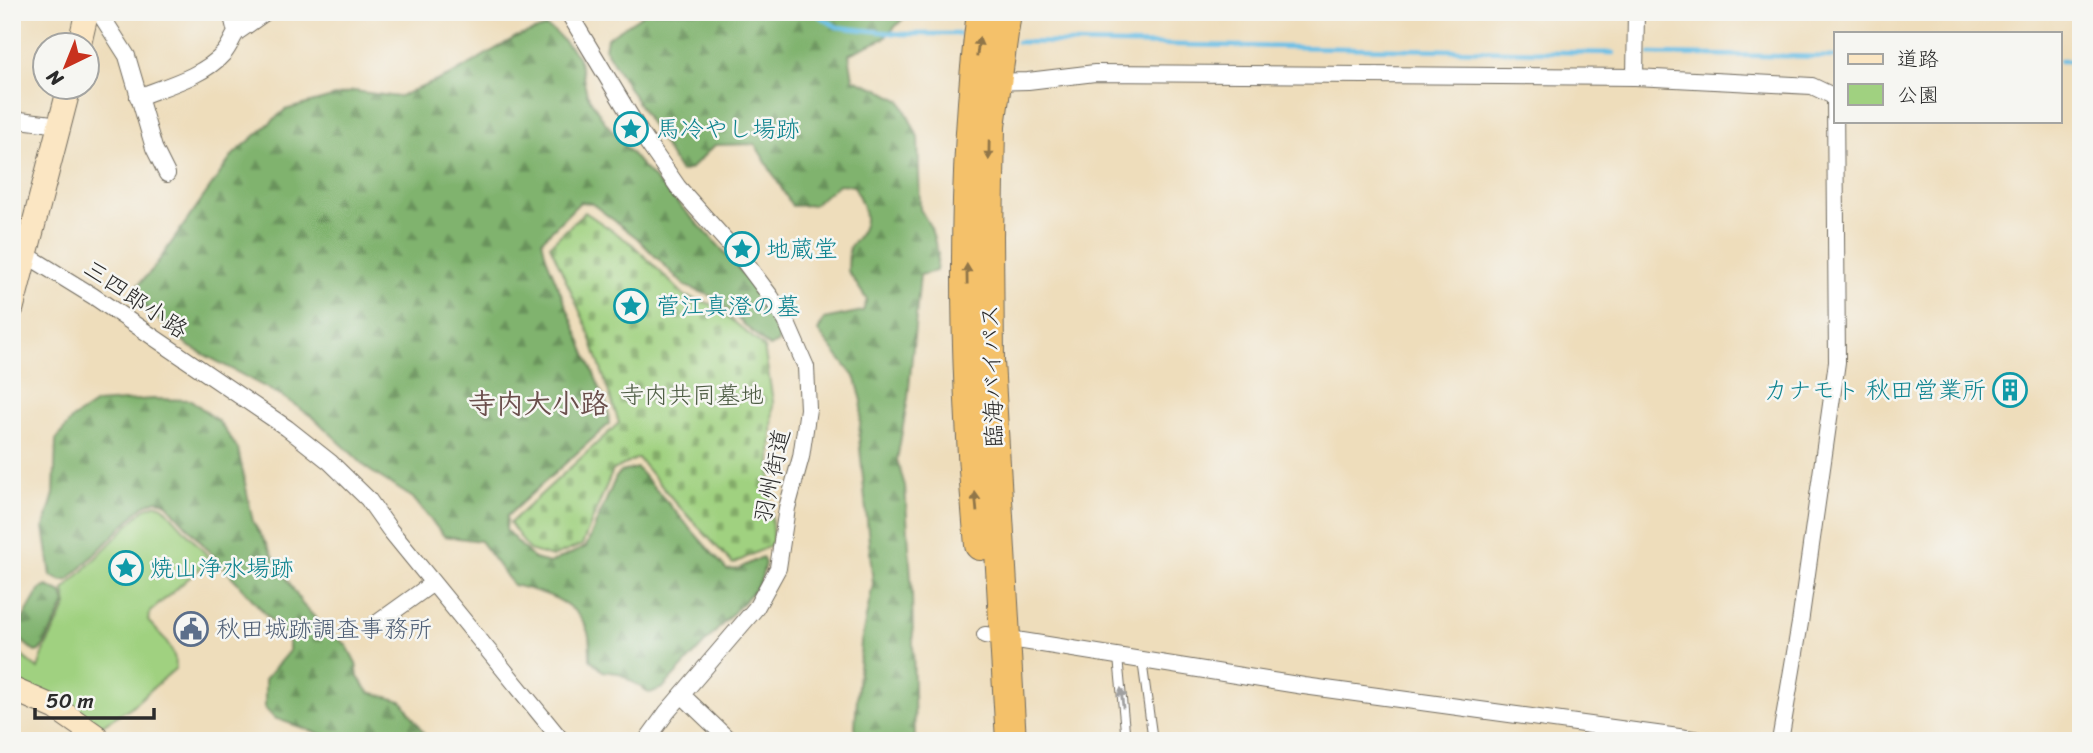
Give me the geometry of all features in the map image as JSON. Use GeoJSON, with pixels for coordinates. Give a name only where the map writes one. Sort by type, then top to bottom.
{"type":"FeatureCollection","features":[{"type":"Feature","properties":{"kind":"highway","name":"臨海バイパス"},"geometry":{"type":"LineString","coordinates":[[982,12],[984,82]]}},
{"type":"Feature","properties":{"kind":"highway","name":"臨海バイパス"},"geometry":{"type":"LineString","coordinates":[[1006,12],[984,82],[968,149],[967,255],[971,446],[1011,741]]}},
{"type":"Feature","properties":{"kind":"highway","name":"臨海バイパス"},"geometry":{"type":"LineString","coordinates":[[993,741],[995,636]]}},
{"type":"Feature","properties":{"kind":"street"},"geometry":{"type":"LineString","coordinates":[[82,32],[87,12]]}},
{"type":"Feature","properties":{"kind":"street"},"geometry":{"type":"LineString","coordinates":[[99,12],[127,56],[154,148],[167,174]]}},
{"type":"Feature","properties":{"kind":"street"},"geometry":{"type":"LineString","coordinates":[[231,12],[236,33]]}},
{"type":"Feature","properties":{"kind":"street"},"geometry":{"type":"LineString","coordinates":[[138,97],[207,67],[224,53],[236,33],[266,12]]}},
{"type":"Feature","properties":{"kind":"street","name":"羽州街道"},"geometry":{"type":"LineString","coordinates":[[568,12],[643,137],[678,187],[744,261],[771,297],[786,321],[806,367],[808,409],[803,445],[787,508],[778,568],[756,608],[646,741]]}},
{"type":"Feature","properties":{"kind":"street"},"geometry":{"type":"LineString","coordinates":[[1635,78],[1636,12]]}},
{"type":"Feature","properties":{"kind":"street"},"geometry":{"type":"LineString","coordinates":[[984,82],[1028,81],[1094,73],[1635,78],[1812,86],[1834,97]]}},
{"type":"Feature","properties":{"kind":"street"},"geometry":{"type":"LineString","coordinates":[[12,308],[66,102]]}},
{"type":"Feature","properties":{"kind":"street"},"geometry":{"type":"LineString","coordinates":[[12,120],[60,125]]}},
{"type":"Feature","properties":{"kind":"street"},"geometry":{"type":"LineString","coordinates":[[1780,741],[1802,611],[1837,362],[1835,122]]}},
{"type":"Feature","properties":{"kind":"street","name":"三四郎小路"},"geometry":{"type":"LineString","coordinates":[[25,254],[93,296],[287,428],[330,462],[368,499],[556,739]]}},
{"type":"Feature","properties":{"kind":"street"},"geometry":{"type":"LineString","coordinates":[[373,626],[433,583]]}},
{"type":"Feature","properties":{"kind":"street"},"geometry":{"type":"LineString","coordinates":[[995,636],[1318,688],[1708,741]]}},
{"type":"Feature","properties":{"kind":"street"},"geometry":{"type":"LineString","coordinates":[[12,689],[56,708],[96,736],[99,741]]}},
{"type":"Feature","properties":{"kind":"street"},"geometry":{"type":"LineString","coordinates":[[682,695],[730,741]]}},
{"type":"Feature","properties":{"kind":"lane"},"geometry":{"type":"LineString","coordinates":[[1118,656],[1126,741]]}},
{"type":"Feature","properties":{"kind":"lane"},"geometry":{"type":"LineString","coordinates":[[1142,660],[1153,741]]}},
{"type":"Feature","properties":{"kind":"green space"},"geometry":{"type":"Polygon","coordinates":[[[647,12],[910,12],[883,39],[849,54],[853,79],[901,101],[918,137],[920,209],[931,228],[938,254],[936,271],[920,275],[908,398],[897,460],[905,486],[912,593],[915,741],[854,741],[861,642],[873,584],[859,437],[862,401],[856,379],[818,331],[824,319],[863,311],[867,300],[848,271],[849,248],[864,225],[862,204],[854,186],[839,184],[813,205],[792,206],[755,144],[715,145],[690,169],[680,172],[605,49],[607,38],[647,12]]]}},
{"type":"Feature","properties":{"kind":"green space"},"geometry":{"type":"Polygon","coordinates":[[[546,27],[555,32],[578,56],[587,94],[604,121],[770,305],[779,330],[778,343],[769,347],[714,297],[685,286],[637,238],[591,203],[580,202],[542,240],[546,257],[608,408],[609,424],[507,516],[506,530],[534,559],[550,563],[586,547],[616,477],[621,472],[637,468],[727,570],[738,569],[762,557],[765,563],[760,584],[663,688],[650,693],[618,673],[603,671],[590,659],[589,636],[585,624],[569,606],[548,595],[513,585],[480,541],[444,536],[413,498],[369,470],[314,418],[280,395],[190,347],[142,305],[138,285],[153,269],[233,155],[285,110],[354,91],[398,97],[451,75],[516,37],[546,27]]]}},
{"type":"Feature","properties":{"kind":"green space","name":"寺内共同墓地"},"geometry":{"type":"Polygon","coordinates":[[[585,212],[632,244],[685,296],[714,305],[764,347],[773,401],[770,496],[773,544],[733,564],[638,458],[613,470],[582,545],[552,557],[529,550],[510,523],[619,423],[587,327],[550,245],[585,212]]]}},
{"type":"Feature","properties":{"kind":"green space"},"geometry":{"type":"Polygon","coordinates":[[[153,399],[191,400],[219,422],[238,449],[253,522],[302,604],[347,646],[356,663],[358,677],[369,692],[402,701],[429,741],[329,741],[323,735],[274,718],[265,708],[265,679],[289,651],[289,640],[165,502],[157,500],[143,506],[69,580],[62,581],[51,576],[44,527],[54,494],[56,440],[72,419],[96,403],[153,399]]]}},
{"type":"Feature","properties":{"kind":"green space"},"geometry":{"type":"Polygon","coordinates":[[[157,504],[163,506],[207,555],[208,561],[150,612],[148,621],[171,648],[176,668],[131,707],[99,727],[12,679],[12,648],[38,669],[46,646],[67,605],[64,590],[144,509],[157,504]]]}},
{"type":"Feature","properties":{"kind":"green space"},"geometry":{"type":"Polygon","coordinates":[[[47,586],[62,593],[65,604],[44,645],[35,652],[16,636],[16,631],[40,589],[47,586]]]}},
{"type":"Feature","properties":{"kind":"waterway"},"geometry":{"type":"LineString","coordinates":[[813,12],[837,27],[901,34],[959,34]]}},
{"type":"Feature","properties":{"kind":"waterway"},"geometry":{"type":"LineString","coordinates":[[1017,42],[1613,53]]}},
{"type":"Feature","properties":{"kind":"waterway"},"geometry":{"type":"LineString","coordinates":[[1650,54],[1834,57]]}},
{"type":"Feature","properties":{"kind":"waterway"},"geometry":{"type":"LineString","coordinates":[[2062,61],[2081,61]]}},
{"type":"Feature","properties":{"kind":"place","name":"馬冷やし場跡"},"geometry":{"type":"Point","coordinates":[631,129]}},
{"type":"Feature","properties":{"kind":"place","name":"地蔵堂"},"geometry":{"type":"Point","coordinates":[742,249]}},
{"type":"Feature","properties":{"kind":"place","name":"菅江真澄の墓"},"geometry":{"type":"Point","coordinates":[631,306]}},
{"type":"Feature","properties":{"kind":"place","name":"カナモト 秋田営業所"},"geometry":{"type":"Point","coordinates":[2010,390]}},
{"type":"Feature","properties":{"kind":"place","name":"焼山浄水場跡"},"geometry":{"type":"Point","coordinates":[126,568]}},
{"type":"Feature","properties":{"kind":"place","name":"秋田城跡調査事務所"},"geometry":{"type":"Point","coordinates":[191,629]}},
{"type":"Feature","properties":{"kind":"district","name":"寺内大小路"},"geometry":{"type":"Point","coordinates":[538,403]}}]}
